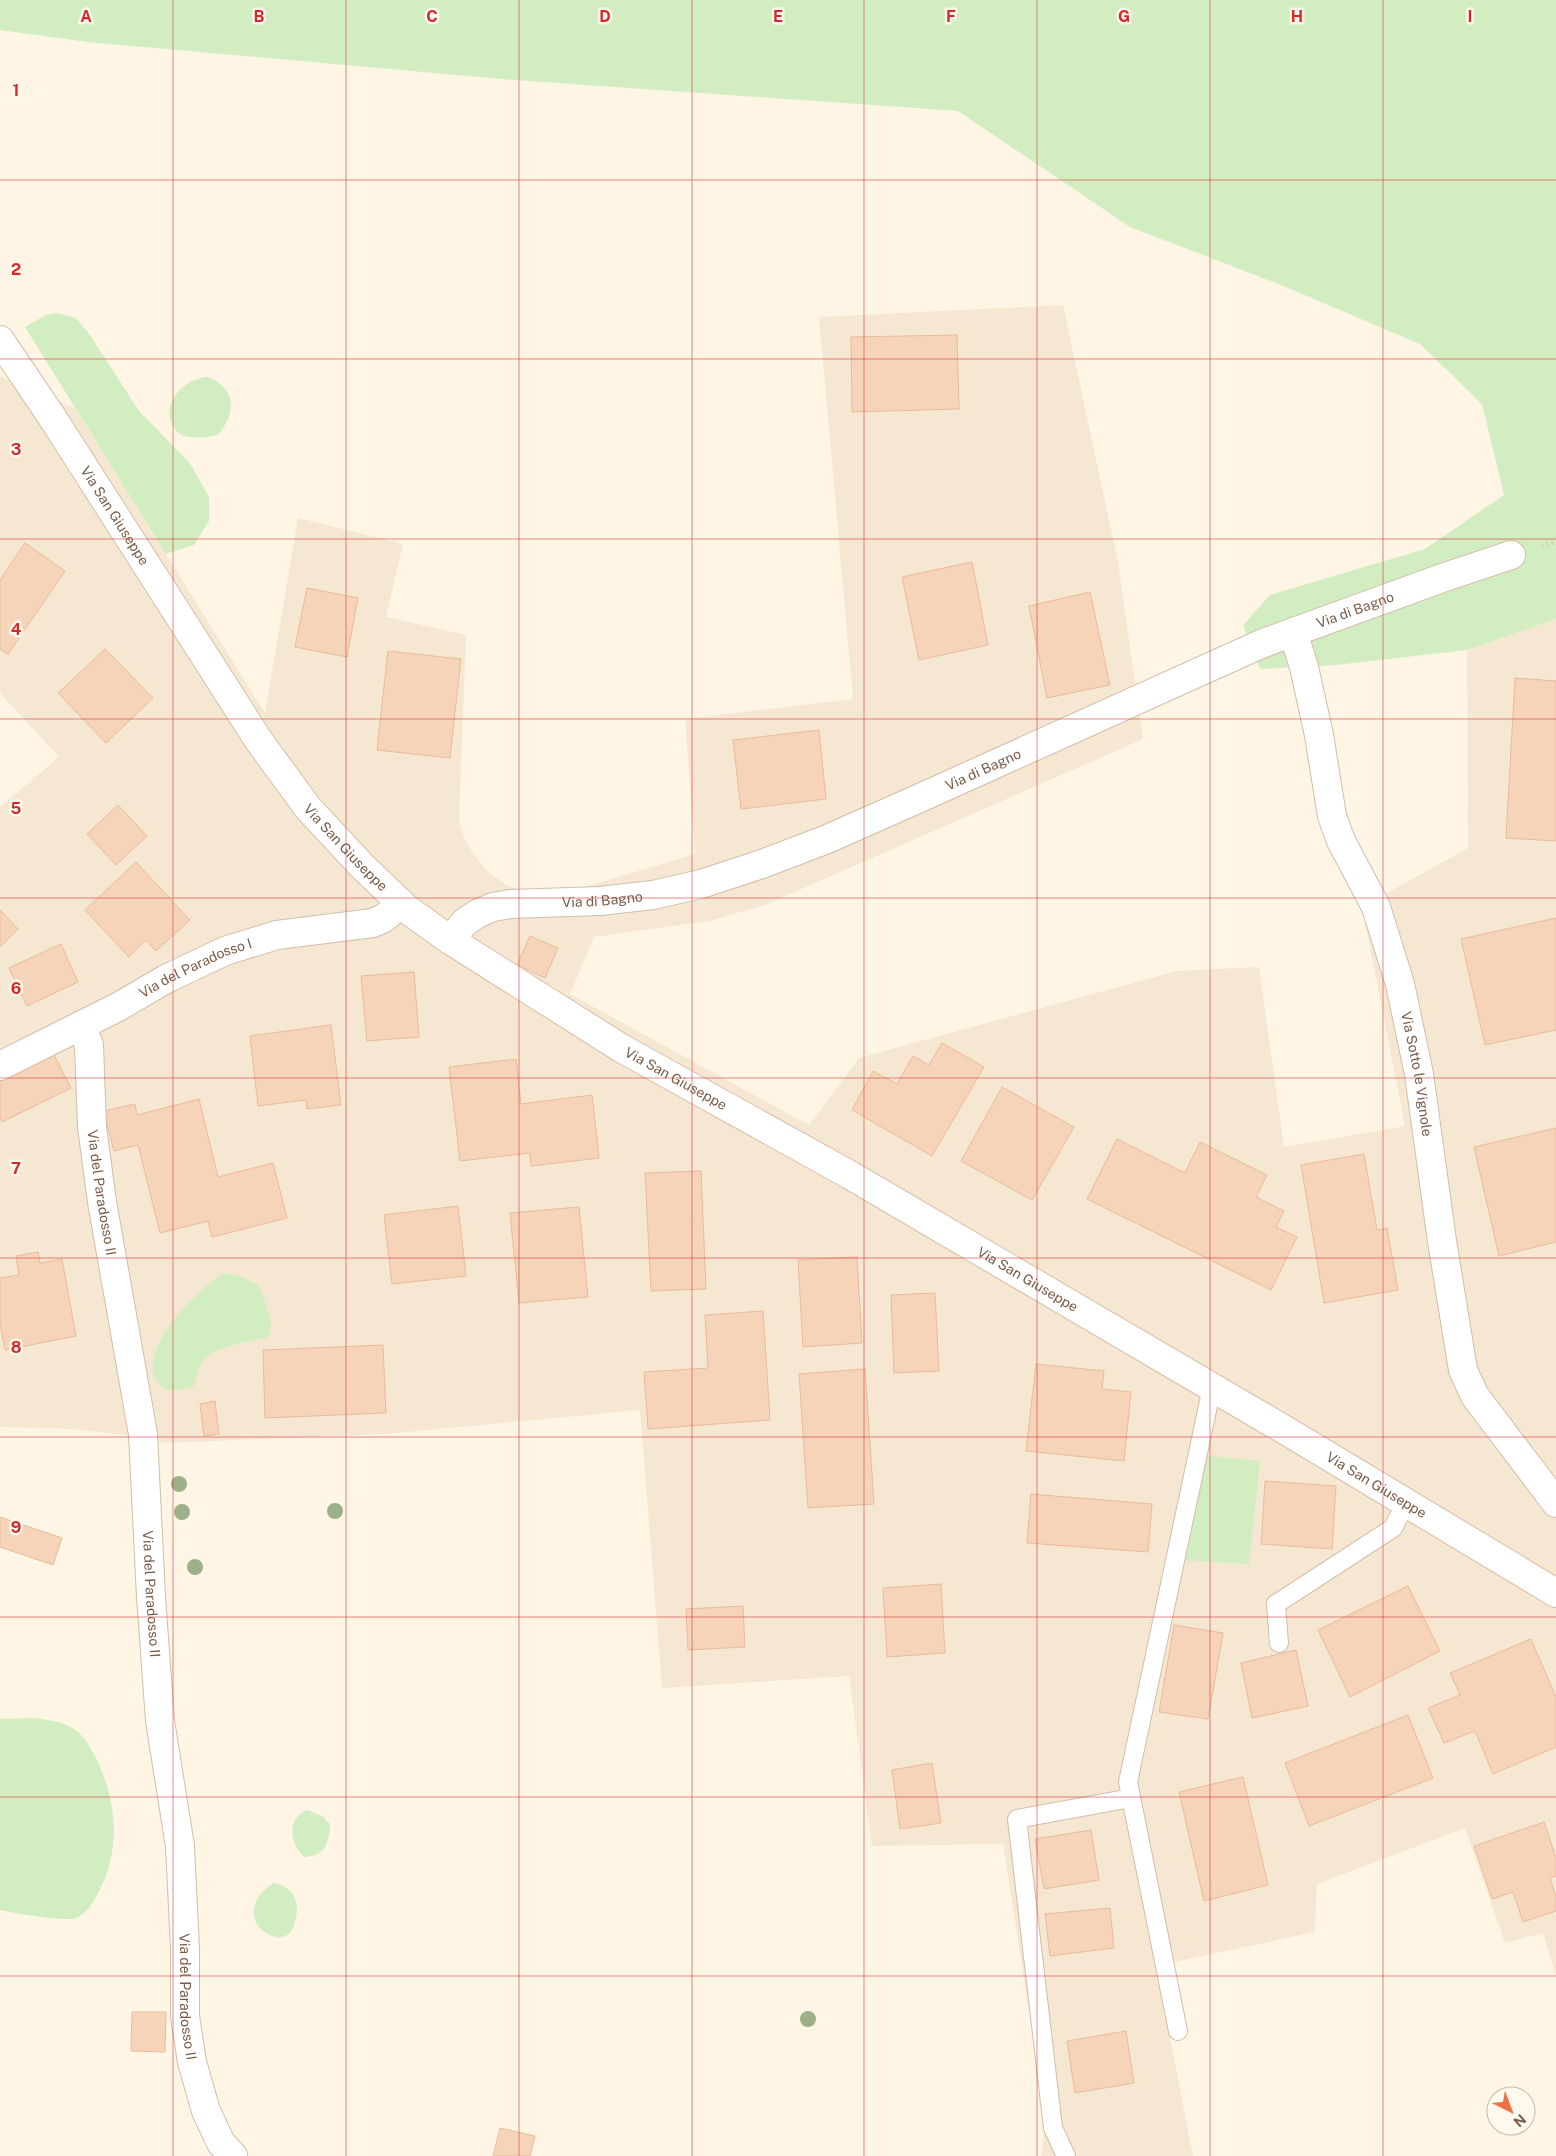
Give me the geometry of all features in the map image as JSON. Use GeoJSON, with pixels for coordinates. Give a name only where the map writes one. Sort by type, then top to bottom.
{"type":"FeatureCollection","features":[{"type":"Feature","properties":{"kind":"street","name":"Via San Giuseppe"},"geometry":{"type":"LineString","coordinates":[[0,340],[52,417],[259,741],[290,785],[325,828],[401,904],[450,940],[621,1048],[850,1174],[1212,1387],[1556,1593]]}},
{"type":"Feature","properties":{"kind":"street","name":"Via di Bagno"},"geometry":{"type":"LineString","coordinates":[[450,940],[465,922],[476,914],[493,907],[510,904],[600,901],[653,895],[702,884],[762,864],[842,832],[1261,644],[1511,555]]}},
{"type":"Feature","properties":{"kind":"street","name":"Via Sotto le Vignole"},"geometry":{"type":"LineString","coordinates":[[1293,632],[1304,667],[1320,735],[1332,816],[1341,841],[1376,907],[1400,984],[1419,1074],[1442,1241],[1463,1370],[1475,1396],[1556,1503]]}},
{"type":"Feature","properties":{"kind":"street","name":"Via del Paradosso I"},"geometry":{"type":"LineString","coordinates":[[0,1066],[82,1025],[166,979],[225,951],[278,935],[372,923],[384,918],[401,904]]}},
{"type":"Feature","properties":{"kind":"street","name":"Via del Paradosso II"},"geometry":{"type":"LineString","coordinates":[[82,1025],[89,1045],[92,1126],[102,1202],[143,1434],[151,1597],[160,1721],[180,1846],[185,2016],[192,2062],[206,2111],[220,2143],[233,2156]]}},
{"type":"Feature","properties":{"kind":"lane"},"geometry":{"type":"LineString","coordinates":[[1178,2031],[1128,1782],[1212,1387]]}},
{"type":"Feature","properties":{"kind":"lane"},"geometry":{"type":"LineString","coordinates":[[1279,1643],[1276,1604],[1393,1528],[1406,1503]]}},
{"type":"Feature","properties":{"kind":"lane"},"geometry":{"type":"LineString","coordinates":[[1066,2156],[1054,2128],[1017,1819],[1131,1798]]}},
{"type":"Feature","properties":{"kind":"shaded area"},"geometry":{"type":"Polygon","coordinates":[[[1063,305],[1118,562],[1143,739],[765,905],[709,921],[594,937],[570,994],[809,1125],[859,1058],[1177,971],[1259,967],[1284,1147],[1405,1126],[1362,907],[1468,848],[1467,650],[1556,619],[1556,1976],[1543,1933],[1505,1943],[1465,1828],[1317,1884],[1315,1932],[1156,1966],[1193,2156],[1041,2156],[1046,2120],[1003,1844],[872,1846],[849,1676],[662,1688],[640,1410],[385,1434],[163,1443],[141,1437],[73,1429],[0,1427],[0,807],[59,757],[0,693],[0,376],[75,408],[265,713],[298,518],[403,544],[386,617],[466,635],[459,819],[464,838],[474,855],[488,872],[508,886],[535,893],[585,887],[695,854],[685,719],[853,699],[819,317],[1063,305]]]}},
{"type":"Feature","properties":{"kind":"green space"},"geometry":{"type":"Polygon","coordinates":[[[0,0],[1556,0],[1556,619],[1467,650],[1336,665],[1260,669],[1243,625],[1270,595],[1425,549],[1504,495],[1482,404],[1420,344],[1281,285],[1130,227],[958,111],[501,79],[88,42],[0,30],[0,0]]]}},
{"type":"Feature","properties":{"kind":"green space"},"geometry":{"type":"Polygon","coordinates":[[[57,313],[76,318],[90,335],[139,411],[189,462],[209,497],[209,521],[194,545],[166,554],[25,327],[46,315],[57,313]]]}},
{"type":"Feature","properties":{"kind":"green space"},"geometry":{"type":"Polygon","coordinates":[[[208,377],[224,388],[229,395],[231,402],[228,418],[218,435],[204,437],[184,436],[173,426],[169,413],[170,405],[179,391],[185,386],[192,381],[208,377]]]}},
{"type":"Feature","properties":{"kind":"green space"},"geometry":{"type":"Polygon","coordinates":[[[224,1273],[239,1276],[258,1285],[263,1295],[271,1324],[268,1337],[233,1345],[208,1356],[199,1369],[194,1386],[175,1390],[163,1387],[153,1370],[154,1355],[161,1339],[186,1306],[224,1273]]]}},
{"type":"Feature","properties":{"kind":"green space"},"geometry":{"type":"Polygon","coordinates":[[[1201,1455],[1260,1461],[1249,1564],[1182,1560],[1201,1455]]]}},
{"type":"Feature","properties":{"kind":"green space"},"geometry":{"type":"Polygon","coordinates":[[[33,1718],[51,1720],[63,1724],[74,1729],[82,1736],[99,1765],[110,1797],[114,1830],[110,1862],[94,1901],[86,1911],[76,1918],[51,1918],[0,1910],[0,1719],[33,1718]]]}},
{"type":"Feature","properties":{"kind":"green space"},"geometry":{"type":"Polygon","coordinates":[[[307,1810],[322,1816],[330,1824],[329,1837],[322,1851],[304,1857],[296,1845],[292,1832],[296,1819],[307,1810]]]}},
{"type":"Feature","properties":{"kind":"green space"},"geometry":{"type":"Polygon","coordinates":[[[274,1883],[291,1891],[297,1907],[297,1914],[291,1932],[279,1938],[268,1934],[260,1928],[254,1914],[258,1897],[274,1883]]]}},
{"type":"Feature","properties":{"kind":"building"},"geometry":{"type":"Polygon","coordinates":[[[957,335],[959,409],[852,412],[851,337],[957,335]]]}},
{"type":"Feature","properties":{"kind":"building"},"geometry":{"type":"Polygon","coordinates":[[[25,543],[65,571],[8,654],[0,649],[0,580],[25,543]]]}},
{"type":"Feature","properties":{"kind":"building"},"geometry":{"type":"Polygon","coordinates":[[[972,562],[988,645],[919,660],[902,577],[972,562]]]}},
{"type":"Feature","properties":{"kind":"building"},"geometry":{"type":"Polygon","coordinates":[[[307,588],[358,598],[347,657],[295,647],[307,588]]]}},
{"type":"Feature","properties":{"kind":"building"},"geometry":{"type":"Polygon","coordinates":[[[1090,592],[1110,685],[1047,698],[1029,606],[1090,592]]]}},
{"type":"Feature","properties":{"kind":"building"},"geometry":{"type":"Polygon","coordinates":[[[105,649],[153,698],[106,743],[58,693],[105,649]]]}},
{"type":"Feature","properties":{"kind":"building"},"geometry":{"type":"Polygon","coordinates":[[[388,651],[461,659],[450,758],[377,750],[388,651]]]}},
{"type":"Feature","properties":{"kind":"building"},"geometry":{"type":"Polygon","coordinates":[[[1515,678],[1556,681],[1556,841],[1506,838],[1515,678]]]}},
{"type":"Feature","properties":{"kind":"building"},"geometry":{"type":"Polygon","coordinates":[[[819,730],[826,799],[741,809],[733,740],[819,730]]]}},
{"type":"Feature","properties":{"kind":"building"},"geometry":{"type":"Polygon","coordinates":[[[118,805],[147,836],[116,865],[87,834],[118,805]]]}},
{"type":"Feature","properties":{"kind":"building"},"geometry":{"type":"Polygon","coordinates":[[[136,862],[190,920],[156,951],[146,940],[129,957],[85,910],[136,862]]]}},
{"type":"Feature","properties":{"kind":"building"},"geometry":{"type":"Polygon","coordinates":[[[0,910],[18,929],[0,947],[0,910]]]}},
{"type":"Feature","properties":{"kind":"building"},"geometry":{"type":"Polygon","coordinates":[[[1556,918],[1556,1030],[1485,1045],[1461,939],[1556,918]]]}},
{"type":"Feature","properties":{"kind":"building"},"geometry":{"type":"Polygon","coordinates":[[[530,936],[558,948],[545,978],[517,965],[530,936]]]}},
{"type":"Feature","properties":{"kind":"building"},"geometry":{"type":"Polygon","coordinates":[[[61,944],[78,982],[27,1006],[9,968],[61,944]]]}},
{"type":"Feature","properties":{"kind":"building"},"geometry":{"type":"Polygon","coordinates":[[[414,972],[419,1037],[367,1041],[361,976],[414,972]]]}},
{"type":"Feature","properties":{"kind":"building"},"geometry":{"type":"Polygon","coordinates":[[[331,1025],[341,1105],[307,1109],[306,1100],[258,1106],[250,1036],[331,1025]]]}},
{"type":"Feature","properties":{"kind":"building"},"geometry":{"type":"Polygon","coordinates":[[[942,1043],[984,1067],[932,1156],[852,1110],[873,1071],[897,1084],[913,1056],[929,1065],[942,1043]]]}},
{"type":"Feature","properties":{"kind":"building"},"geometry":{"type":"Polygon","coordinates":[[[53,1053],[71,1088],[2,1122],[0,1118],[0,1081],[53,1053]]]}},
{"type":"Feature","properties":{"kind":"building"},"geometry":{"type":"Polygon","coordinates":[[[516,1059],[521,1104],[592,1095],[599,1158],[531,1166],[530,1153],[460,1161],[449,1067],[516,1059]]]}},
{"type":"Feature","properties":{"kind":"building"},"geometry":{"type":"Polygon","coordinates":[[[1002,1087],[1074,1127],[1032,1200],[961,1161],[1002,1087]]]}},
{"type":"Feature","properties":{"kind":"building"},"geometry":{"type":"Polygon","coordinates":[[[199,1099],[218,1177],[273,1163],[287,1218],[212,1237],[208,1221],[160,1233],[138,1145],[114,1151],[104,1111],[135,1104],[137,1115],[199,1099]]]}},
{"type":"Feature","properties":{"kind":"building"},"geometry":{"type":"Polygon","coordinates":[[[1556,1128],[1556,1242],[1499,1256],[1474,1147],[1556,1128]]]}},
{"type":"Feature","properties":{"kind":"building"},"geometry":{"type":"Polygon","coordinates":[[[1117,1139],[1185,1173],[1200,1142],[1267,1175],[1256,1197],[1284,1211],[1276,1227],[1297,1237],[1271,1290],[1087,1199],[1117,1139]]]}},
{"type":"Feature","properties":{"kind":"building"},"geometry":{"type":"Polygon","coordinates":[[[1364,1154],[1377,1230],[1387,1228],[1398,1290],[1324,1303],[1301,1165],[1364,1154]]]}},
{"type":"Feature","properties":{"kind":"building"},"geometry":{"type":"Polygon","coordinates":[[[701,1171],[706,1289],[651,1291],[645,1173],[701,1171]]]}},
{"type":"Feature","properties":{"kind":"building"},"geometry":{"type":"Polygon","coordinates":[[[458,1206],[466,1276],[392,1284],[384,1215],[458,1206]]]}},
{"type":"Feature","properties":{"kind":"building"},"geometry":{"type":"Polygon","coordinates":[[[579,1207],[588,1297],[519,1303],[510,1213],[579,1207]]]}},
{"type":"Feature","properties":{"kind":"building"},"geometry":{"type":"Polygon","coordinates":[[[38,1252],[40,1263],[62,1259],[76,1336],[5,1350],[0,1323],[0,1278],[19,1275],[16,1256],[38,1252]]]}},
{"type":"Feature","properties":{"kind":"building"},"geometry":{"type":"Polygon","coordinates":[[[857,1257],[862,1343],[803,1347],[798,1260],[857,1257]]]}},
{"type":"Feature","properties":{"kind":"building"},"geometry":{"type":"Polygon","coordinates":[[[935,1293],[939,1371],[894,1373],[891,1295],[935,1293]]]}},
{"type":"Feature","properties":{"kind":"building"},"geometry":{"type":"Polygon","coordinates":[[[763,1311],[770,1420],[648,1429],[644,1372],[708,1368],[705,1315],[763,1311]]]}},
{"type":"Feature","properties":{"kind":"building"},"geometry":{"type":"Polygon","coordinates":[[[383,1345],[386,1413],[265,1418],[263,1350],[383,1345]]]}},
{"type":"Feature","properties":{"kind":"building"},"geometry":{"type":"Polygon","coordinates":[[[1036,1364],[1104,1371],[1102,1389],[1131,1392],[1124,1461],[1026,1451],[1036,1364]]]}},
{"type":"Feature","properties":{"kind":"building"},"geometry":{"type":"Polygon","coordinates":[[[865,1369],[874,1504],[808,1508],[799,1374],[865,1369]]]}},
{"type":"Feature","properties":{"kind":"building"},"geometry":{"type":"Polygon","coordinates":[[[215,1401],[219,1434],[204,1436],[200,1404],[215,1401]]]}},
{"type":"Feature","properties":{"kind":"building"},"geometry":{"type":"Polygon","coordinates":[[[1265,1481],[1336,1486],[1332,1549],[1261,1544],[1265,1481]]]}},
{"type":"Feature","properties":{"kind":"building"},"geometry":{"type":"Polygon","coordinates":[[[1031,1494],[1152,1504],[1148,1552],[1027,1543],[1031,1494]]]}},
{"type":"Feature","properties":{"kind":"building"},"geometry":{"type":"Polygon","coordinates":[[[0,1517],[62,1538],[53,1565],[0,1547],[0,1517]]]}},
{"type":"Feature","properties":{"kind":"building"},"geometry":{"type":"Polygon","coordinates":[[[941,1584],[945,1653],[887,1657],[883,1588],[941,1584]]]}},
{"type":"Feature","properties":{"kind":"building"},"geometry":{"type":"Polygon","coordinates":[[[1408,1586],[1440,1651],[1350,1697],[1318,1630],[1408,1586]]]}},
{"type":"Feature","properties":{"kind":"building"},"geometry":{"type":"Polygon","coordinates":[[[743,1606],[745,1647],[688,1650],[686,1609],[743,1606]]]}},
{"type":"Feature","properties":{"kind":"building"},"geometry":{"type":"Polygon","coordinates":[[[1174,1625],[1223,1633],[1208,1719],[1159,1712],[1174,1625]]]}},
{"type":"Feature","properties":{"kind":"building"},"geometry":{"type":"Polygon","coordinates":[[[1531,1639],[1556,1697],[1556,1747],[1493,1774],[1475,1731],[1444,1743],[1428,1708],[1460,1695],[1450,1673],[1531,1639]]]}},
{"type":"Feature","properties":{"kind":"building"},"geometry":{"type":"Polygon","coordinates":[[[1296,1650],[1308,1706],[1252,1718],[1241,1663],[1296,1650]]]}},
{"type":"Feature","properties":{"kind":"building"},"geometry":{"type":"Polygon","coordinates":[[[1408,1715],[1433,1778],[1309,1826],[1285,1763],[1408,1715]]]}},
{"type":"Feature","properties":{"kind":"building"},"geometry":{"type":"Polygon","coordinates":[[[932,1763],[941,1823],[900,1829],[892,1770],[932,1763]]]}},
{"type":"Feature","properties":{"kind":"building"},"geometry":{"type":"Polygon","coordinates":[[[1243,1777],[1268,1885],[1204,1901],[1179,1792],[1243,1777]]]}},
{"type":"Feature","properties":{"kind":"building"},"geometry":{"type":"Polygon","coordinates":[[[1544,1822],[1556,1858],[1556,1876],[1550,1878],[1556,1897],[1556,1911],[1523,1922],[1513,1892],[1492,1899],[1474,1846],[1544,1822]]]}},
{"type":"Feature","properties":{"kind":"building"},"geometry":{"type":"Polygon","coordinates":[[[1091,1830],[1099,1880],[1044,1889],[1035,1839],[1091,1830]]]}},
{"type":"Feature","properties":{"kind":"building"},"geometry":{"type":"Polygon","coordinates":[[[1110,1908],[1114,1948],[1050,1956],[1045,1914],[1110,1908]]]}},
{"type":"Feature","properties":{"kind":"building"},"geometry":{"type":"Polygon","coordinates":[[[132,2012],[166,2012],[165,2052],[131,2051],[132,2012]]]}},
{"type":"Feature","properties":{"kind":"building"},"geometry":{"type":"Polygon","coordinates":[[[1126,2031],[1134,2083],[1075,2093],[1067,2041],[1126,2031]]]}},
{"type":"Feature","properties":{"kind":"building"},"geometry":{"type":"Polygon","coordinates":[[[500,2128],[535,2136],[530,2156],[493,2156],[500,2128]]]}}]}
